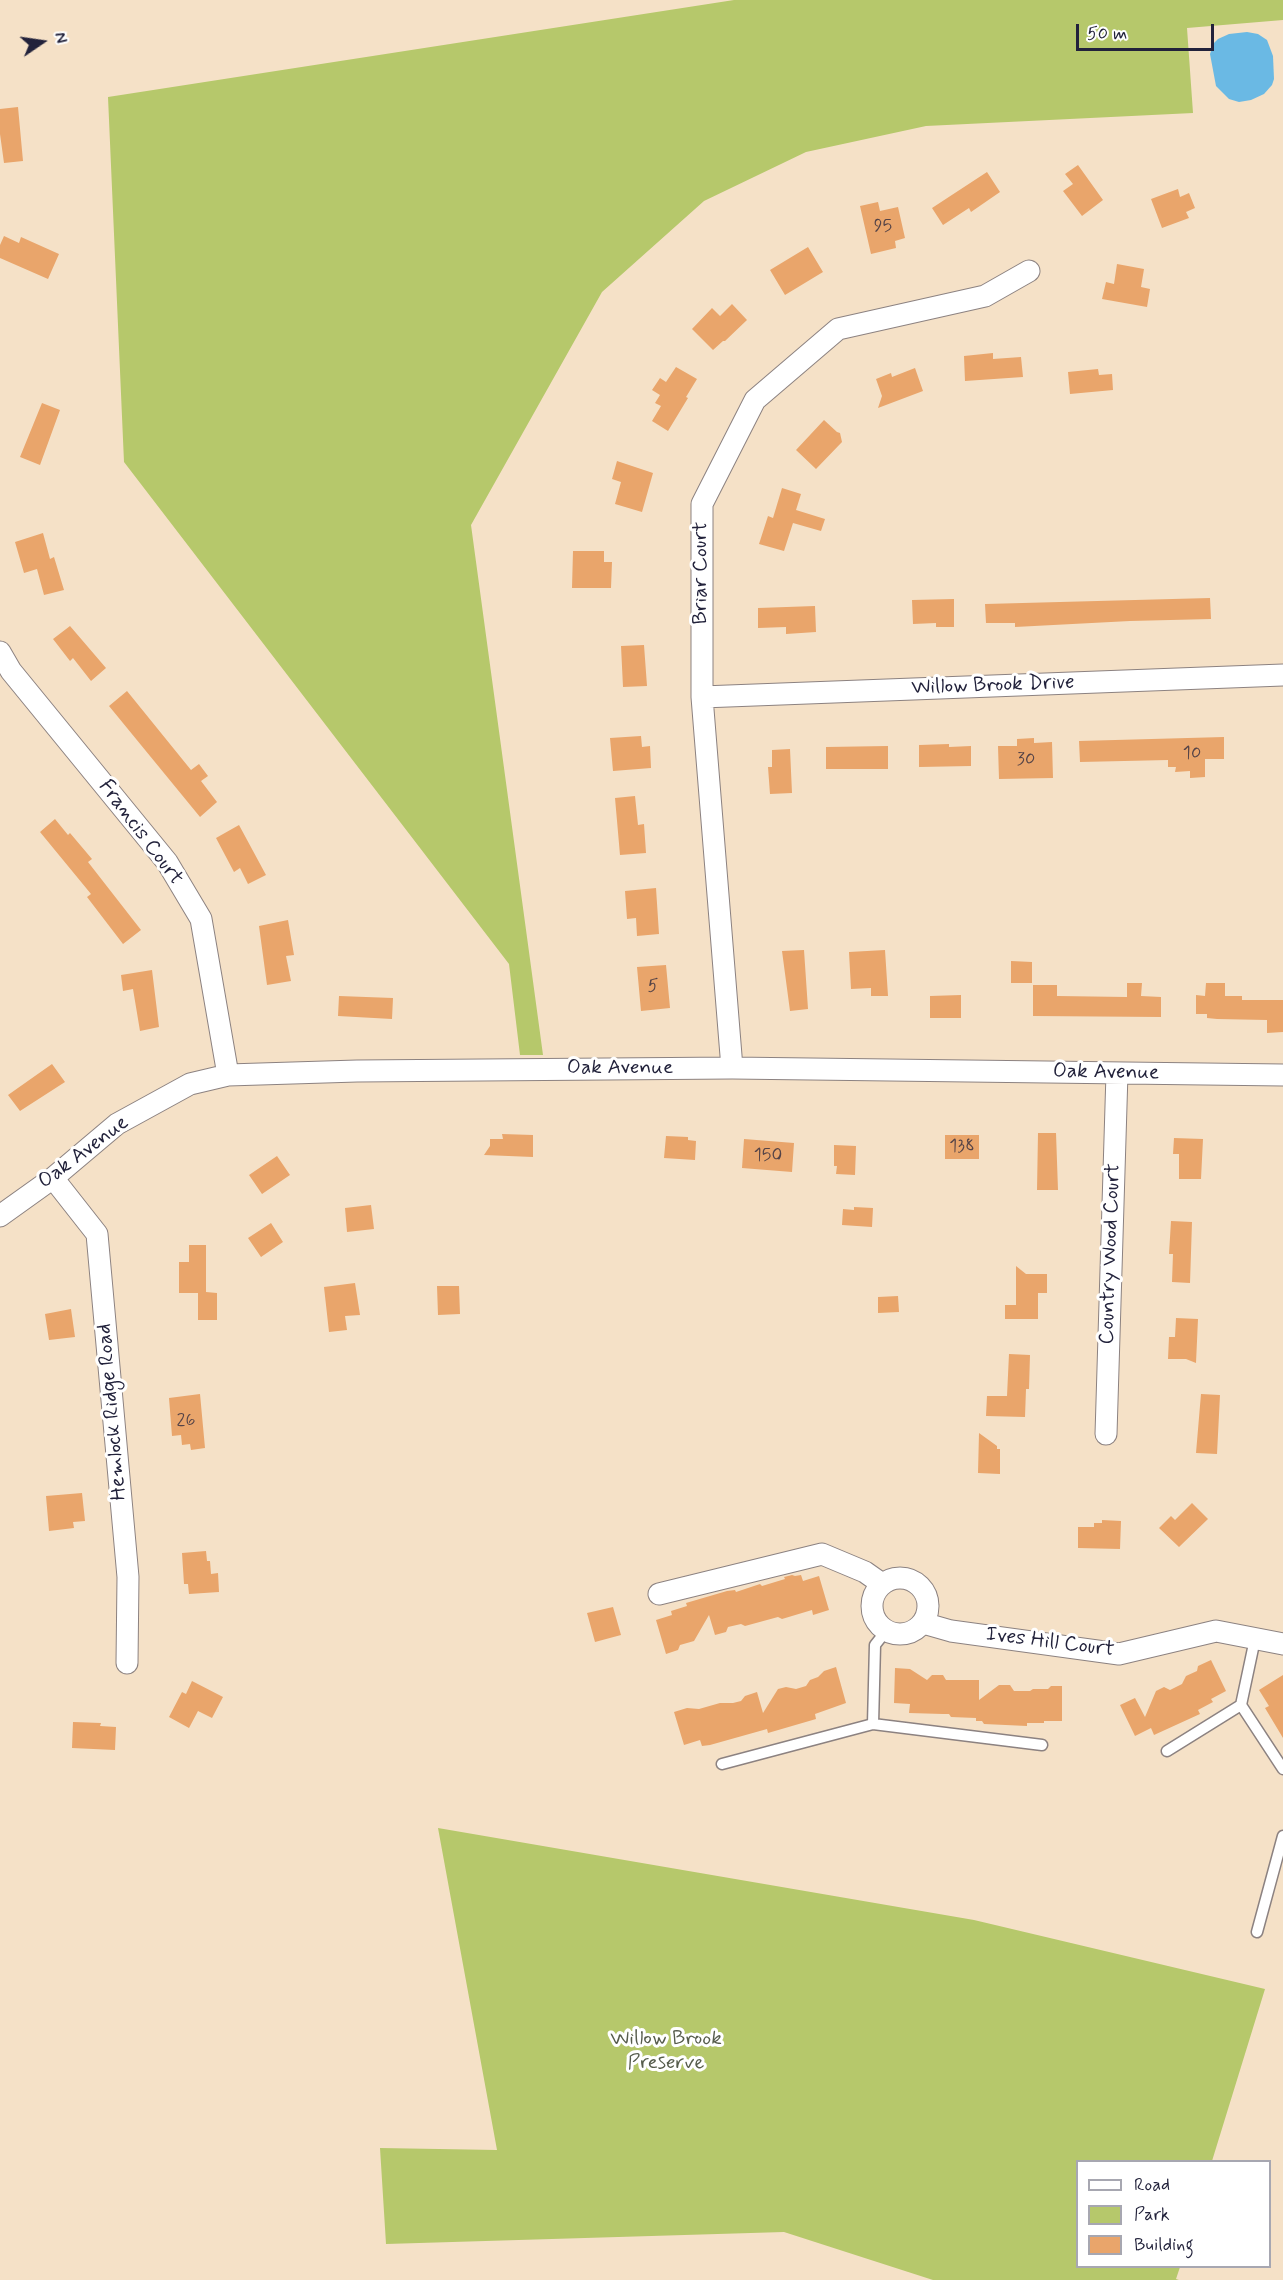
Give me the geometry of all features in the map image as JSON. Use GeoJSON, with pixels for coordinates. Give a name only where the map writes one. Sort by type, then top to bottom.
{"type":"FeatureCollection","features":[{"type":"Feature","properties":{"kind":"street","name":"Briar Court"},"geometry":{"type":"LineString","coordinates":[[732,1068],[702,697],[702,504],[755,400],[838,330],[985,296],[1029,271]]}},
{"type":"Feature","properties":{"kind":"street","name":"Francis Court"},"geometry":{"type":"LineString","coordinates":[[0,652],[11,672],[167,862],[201,919],[228,1075]]}},
{"type":"Feature","properties":{"kind":"street","name":"Willow Brook Drive"},"geometry":{"type":"LineString","coordinates":[[702,697],[1283,675]]}},
{"type":"Feature","properties":{"kind":"street","name":"Oak Avenue"},"geometry":{"type":"LineString","coordinates":[[0,1215],[53,1178],[117,1124],[190,1084],[228,1075],[364,1071],[732,1068],[1283,1075]]}},
{"type":"Feature","properties":{"kind":"street","name":"Country Wood Court"},"geometry":{"type":"LineString","coordinates":[[1106,1434],[1117,1073]]}},
{"type":"Feature","properties":{"kind":"street","name":"Hemlock Ridge Road"},"geometry":{"type":"LineString","coordinates":[[53,1178],[97,1234],[128,1577],[127,1663]]}},
{"type":"Feature","properties":{"kind":"street"},"geometry":{"type":"LineString","coordinates":[[658,1594],[822,1554],[865,1572],[882,1584]]}},
{"type":"Feature","properties":{"kind":"street"},"geometry":{"type":"LineString","coordinates":[[899,1577],[908,1578],[923,1589],[929,1606],[923,1623],[917,1629],[902,1635],[886,1631],[879,1625],[872,1608],[872,1599],[882,1584],[899,1577]]}},
{"type":"Feature","properties":{"kind":"street","name":"Ives Hill Court"},"geometry":{"type":"LineString","coordinates":[[923,1623],[951,1630],[1119,1654],[1216,1631],[1283,1644]]}},
{"type":"Feature","properties":{"kind":"lane"},"geometry":{"type":"LineString","coordinates":[[873,1724],[875,1646],[886,1631]]}},
{"type":"Feature","properties":{"kind":"lane"},"geometry":{"type":"LineString","coordinates":[[1255,1639],[1241,1705],[1283,1769]]}},
{"type":"Feature","properties":{"kind":"lane"},"geometry":{"type":"LineString","coordinates":[[1167,1751],[1241,1705]]}},
{"type":"Feature","properties":{"kind":"lane"},"geometry":{"type":"LineString","coordinates":[[722,1764],[873,1724],[1042,1745]]}},
{"type":"Feature","properties":{"kind":"lane"},"geometry":{"type":"LineString","coordinates":[[1257,1932],[1283,1836]]}},
{"type":"Feature","properties":{"kind":"green space"},"geometry":{"type":"Polygon","coordinates":[[[734,0],[1283,0],[1283,20],[1187,28],[1193,113],[926,126],[806,152],[704,201],[602,292],[471,525],[543,1055],[520,1055],[509,964],[124,462],[108,97],[734,0]]]}},
{"type":"Feature","properties":{"kind":"green space","name":"Willow Brook Preserve"},"geometry":{"type":"Polygon","coordinates":[[[438,1828],[974,1920],[1265,1989],[1212,2160],[1076,2160],[1076,2268],[1180,2268],[1176,2279],[1179,2280],[933,2280],[784,2232],[386,2244],[380,2148],[497,2150],[438,1828]]]}},
{"type":"Feature","properties":{"kind":"water"},"geometry":{"type":"Polygon","coordinates":[[[1247,32],[1258,34],[1267,40],[1273,56],[1274,79],[1264,94],[1239,102],[1229,99],[1216,86],[1210,54],[1218,39],[1229,34],[1247,32]]]}},
{"type":"Feature","properties":{"kind":"building"},"geometry":{"type":"Polygon","coordinates":[[[18,107],[23,161],[4,163],[0,134],[0,109],[18,107]]]}},
{"type":"Feature","properties":{"kind":"building"},"geometry":{"type":"Polygon","coordinates":[[[1078,165],[1103,200],[1082,216],[1063,191],[1073,184],[1065,174],[1078,165]]]}},
{"type":"Feature","properties":{"kind":"building"},"geometry":{"type":"Polygon","coordinates":[[[987,172],[1000,192],[971,212],[969,208],[943,225],[932,208],[987,172]]]}},
{"type":"Feature","properties":{"kind":"building"},"geometry":{"type":"Polygon","coordinates":[[[1178,189],[1180,197],[1189,193],[1195,208],[1186,212],[1189,218],[1162,228],[1151,199],[1178,189]]]}},
{"type":"Feature","properties":{"kind":"building"},"geometry":{"type":"Polygon","coordinates":[[[878,202],[880,211],[898,207],[905,238],[895,241],[896,248],[871,254],[860,206],[878,202]]]}},
{"type":"Feature","properties":{"kind":"building"},"geometry":{"type":"Polygon","coordinates":[[[4,236],[19,243],[21,237],[59,254],[48,279],[0,258],[0,245],[4,236]]]}},
{"type":"Feature","properties":{"kind":"building"},"geometry":{"type":"Polygon","coordinates":[[[808,247],[823,272],[785,295],[770,270],[808,247]]]}},
{"type":"Feature","properties":{"kind":"building"},"geometry":{"type":"Polygon","coordinates":[[[1117,264],[1144,269],[1141,287],[1150,289],[1147,307],[1102,299],[1106,282],[1114,284],[1117,264]]]}},
{"type":"Feature","properties":{"kind":"building"},"geometry":{"type":"Polygon","coordinates":[[[732,304],[747,320],[713,350],[692,329],[712,308],[720,316],[732,304]]]}},
{"type":"Feature","properties":{"kind":"building"},"geometry":{"type":"Polygon","coordinates":[[[993,353],[993,359],[1021,357],[1023,377],[965,381],[964,356],[993,353]]]}},
{"type":"Feature","properties":{"kind":"building"},"geometry":{"type":"Polygon","coordinates":[[[676,367],[697,379],[668,431],[652,421],[661,406],[655,403],[660,395],[652,390],[660,378],[666,382],[676,367]]]}},
{"type":"Feature","properties":{"kind":"building"},"geometry":{"type":"Polygon","coordinates":[[[915,368],[923,391],[878,408],[882,396],[876,379],[891,373],[892,377],[915,368]]]}},
{"type":"Feature","properties":{"kind":"building"},"geometry":{"type":"Polygon","coordinates":[[[1098,369],[1099,375],[1112,374],[1113,390],[1070,394],[1068,372],[1098,369]]]}},
{"type":"Feature","properties":{"kind":"building"},"geometry":{"type":"Polygon","coordinates":[[[42,403],[60,410],[40,465],[20,457],[42,403]]]}},
{"type":"Feature","properties":{"kind":"building"},"geometry":{"type":"Polygon","coordinates":[[[824,420],[840,433],[842,442],[816,469],[796,450],[824,420]]]}},
{"type":"Feature","properties":{"kind":"building"},"geometry":{"type":"Polygon","coordinates":[[[617,461],[653,473],[642,512],[615,504],[621,482],[612,479],[617,461]]]}},
{"type":"Feature","properties":{"kind":"building"},"geometry":{"type":"Polygon","coordinates":[[[782,488],[801,494],[796,510],[825,519],[821,531],[793,523],[784,551],[759,544],[768,516],[773,518],[782,488]]]}},
{"type":"Feature","properties":{"kind":"building"},"geometry":{"type":"Polygon","coordinates":[[[43,533],[50,559],[54,557],[64,590],[44,595],[37,569],[24,573],[15,542],[43,533]]]}},
{"type":"Feature","properties":{"kind":"building"},"geometry":{"type":"Polygon","coordinates":[[[573,551],[604,551],[604,562],[612,562],[611,588],[572,588],[573,551]]]}},
{"type":"Feature","properties":{"kind":"building"},"geometry":{"type":"Polygon","coordinates":[[[1210,598],[1211,619],[1015,627],[1015,623],[986,623],[985,604],[1210,598]]]}},
{"type":"Feature","properties":{"kind":"building"},"geometry":{"type":"Polygon","coordinates":[[[954,599],[954,627],[936,627],[936,623],[913,624],[912,600],[954,599]]]}},
{"type":"Feature","properties":{"kind":"building"},"geometry":{"type":"Polygon","coordinates":[[[815,606],[816,632],[786,634],[786,627],[758,628],[758,608],[815,606]]]}},
{"type":"Feature","properties":{"kind":"building"},"geometry":{"type":"Polygon","coordinates":[[[70,626],[106,668],[91,681],[73,658],[70,661],[53,639],[70,626]]]}},
{"type":"Feature","properties":{"kind":"building"},"geometry":{"type":"Polygon","coordinates":[[[644,645],[647,686],[623,687],[621,646],[644,645]]]}},
{"type":"Feature","properties":{"kind":"building"},"geometry":{"type":"Polygon","coordinates":[[[127,691],[191,770],[199,764],[208,776],[201,781],[217,802],[200,817],[109,706],[127,691]]]}},
{"type":"Feature","properties":{"kind":"building"},"geometry":{"type":"Polygon","coordinates":[[[641,736],[642,747],[650,746],[651,768],[613,771],[610,738],[641,736]]]}},
{"type":"Feature","properties":{"kind":"building"},"geometry":{"type":"Polygon","coordinates":[[[1224,737],[1224,759],[1205,759],[1205,777],[1190,778],[1190,771],[1175,772],[1176,767],[1168,767],[1168,760],[1080,762],[1079,741],[1224,737]]]}},
{"type":"Feature","properties":{"kind":"building"},"geometry":{"type":"Polygon","coordinates":[[[1034,738],[1034,743],[1052,742],[1053,778],[999,779],[998,746],[1017,746],[1017,739],[1034,738]]]}},
{"type":"Feature","properties":{"kind":"building"},"geometry":{"type":"Polygon","coordinates":[[[949,744],[949,747],[971,746],[971,766],[919,767],[919,745],[949,744]]]}},
{"type":"Feature","properties":{"kind":"building"},"geometry":{"type":"Polygon","coordinates":[[[888,746],[888,769],[826,769],[826,747],[888,746]]]}},
{"type":"Feature","properties":{"kind":"building"},"geometry":{"type":"Polygon","coordinates":[[[790,749],[792,793],[770,794],[768,767],[772,767],[772,750],[790,749]]]}},
{"type":"Feature","properties":{"kind":"building"},"geometry":{"type":"Polygon","coordinates":[[[635,796],[638,825],[644,824],[646,853],[620,855],[615,798],[635,796]]]}},
{"type":"Feature","properties":{"kind":"building"},"geometry":{"type":"Polygon","coordinates":[[[55,819],[92,859],[88,862],[141,930],[123,944],[87,897],[91,894],[40,832],[55,819]]]}},
{"type":"Feature","properties":{"kind":"building"},"geometry":{"type":"Polygon","coordinates":[[[239,825],[266,875],[248,884],[240,868],[234,872],[216,838],[239,825]]]}},
{"type":"Feature","properties":{"kind":"building"},"geometry":{"type":"Polygon","coordinates":[[[656,888],[659,934],[637,936],[636,918],[627,919],[625,891],[656,888]]]}},
{"type":"Feature","properties":{"kind":"building"},"geometry":{"type":"Polygon","coordinates":[[[288,920],[294,955],[286,956],[291,981],[267,985],[259,926],[288,920]]]}},
{"type":"Feature","properties":{"kind":"building"},"geometry":{"type":"Polygon","coordinates":[[[804,950],[808,1009],[790,1011],[782,951],[804,950]]]}},
{"type":"Feature","properties":{"kind":"building"},"geometry":{"type":"Polygon","coordinates":[[[885,950],[888,996],[871,996],[871,988],[851,989],[849,952],[885,950]]]}},
{"type":"Feature","properties":{"kind":"building"},"geometry":{"type":"Polygon","coordinates":[[[1011,961],[1032,962],[1032,983],[1011,983],[1011,961]]]}},
{"type":"Feature","properties":{"kind":"building"},"geometry":{"type":"Polygon","coordinates":[[[666,965],[670,1008],[641,1011],[637,967],[666,965]]]}},
{"type":"Feature","properties":{"kind":"building"},"geometry":{"type":"Polygon","coordinates":[[[152,970],[159,1027],[140,1031],[133,989],[123,991],[121,975],[152,970]]]}},
{"type":"Feature","properties":{"kind":"building"},"geometry":{"type":"Polygon","coordinates":[[[1127,983],[1142,983],[1141,996],[1161,997],[1161,1017],[1033,1016],[1033,985],[1057,985],[1057,996],[1127,997],[1127,983]]]}},
{"type":"Feature","properties":{"kind":"building"},"geometry":{"type":"Polygon","coordinates":[[[1206,983],[1225,983],[1225,996],[1242,996],[1242,1000],[1283,1000],[1283,1032],[1267,1033],[1267,1020],[1217,1019],[1207,1018],[1207,1014],[1196,1014],[1196,995],[1205,996],[1206,983]]]}},
{"type":"Feature","properties":{"kind":"building"},"geometry":{"type":"Polygon","coordinates":[[[961,995],[961,1018],[930,1018],[930,996],[961,995]]]}},
{"type":"Feature","properties":{"kind":"building"},"geometry":{"type":"Polygon","coordinates":[[[339,996],[393,998],[392,1019],[338,1016],[339,996]]]}},
{"type":"Feature","properties":{"kind":"building"},"geometry":{"type":"Polygon","coordinates":[[[52,1064],[65,1082],[20,1111],[8,1095],[52,1064]]]}},
{"type":"Feature","properties":{"kind":"building"},"geometry":{"type":"Polygon","coordinates":[[[1038,1133],[1056,1133],[1058,1190],[1037,1190],[1038,1133]]]}},
{"type":"Feature","properties":{"kind":"building"},"geometry":{"type":"Polygon","coordinates":[[[502,1134],[533,1135],[533,1157],[484,1155],[490,1146],[490,1139],[503,1139],[502,1134]]]}},
{"type":"Feature","properties":{"kind":"building"},"geometry":{"type":"Polygon","coordinates":[[[945,1135],[979,1135],[979,1159],[945,1159],[945,1135]]]}},
{"type":"Feature","properties":{"kind":"building"},"geometry":{"type":"Polygon","coordinates":[[[666,1136],[688,1137],[688,1140],[696,1141],[695,1160],[664,1158],[666,1136]]]}},
{"type":"Feature","properties":{"kind":"building"},"geometry":{"type":"Polygon","coordinates":[[[1174,1138],[1203,1139],[1201,1179],[1179,1179],[1179,1154],[1173,1154],[1174,1138]]]}},
{"type":"Feature","properties":{"kind":"building"},"geometry":{"type":"Polygon","coordinates":[[[744,1139],[794,1143],[792,1172],[742,1168],[744,1139]]]}},
{"type":"Feature","properties":{"kind":"building"},"geometry":{"type":"Polygon","coordinates":[[[834,1145],[856,1146],[855,1175],[836,1174],[834,1145]]]}},
{"type":"Feature","properties":{"kind":"building"},"geometry":{"type":"Polygon","coordinates":[[[277,1156],[290,1175],[262,1194],[249,1175],[277,1156]]]}},
{"type":"Feature","properties":{"kind":"building"},"geometry":{"type":"Polygon","coordinates":[[[371,1205],[374,1229],[347,1232],[345,1208],[371,1205]]]}},
{"type":"Feature","properties":{"kind":"building"},"geometry":{"type":"Polygon","coordinates":[[[854,1207],[873,1208],[872,1227],[842,1225],[843,1209],[854,1210],[854,1207]]]}},
{"type":"Feature","properties":{"kind":"building"},"geometry":{"type":"Polygon","coordinates":[[[1171,1221],[1192,1222],[1190,1283],[1172,1282],[1173,1254],[1169,1254],[1171,1221]]]}},
{"type":"Feature","properties":{"kind":"building"},"geometry":{"type":"Polygon","coordinates":[[[271,1223],[283,1242],[261,1257],[248,1238],[271,1223]]]}},
{"type":"Feature","properties":{"kind":"building"},"geometry":{"type":"Polygon","coordinates":[[[189,1245],[206,1245],[206,1292],[217,1293],[217,1320],[198,1320],[198,1293],[179,1293],[179,1262],[189,1262],[189,1245]]]}},
{"type":"Feature","properties":{"kind":"building"},"geometry":{"type":"Polygon","coordinates":[[[1016,1266],[1026,1274],[1047,1274],[1047,1293],[1038,1293],[1038,1319],[1005,1319],[1005,1305],[1016,1305],[1016,1266]]]}},
{"type":"Feature","properties":{"kind":"building"},"geometry":{"type":"Polygon","coordinates":[[[355,1283],[360,1315],[345,1316],[347,1330],[329,1332],[324,1287],[355,1283]]]}},
{"type":"Feature","properties":{"kind":"building"},"geometry":{"type":"Polygon","coordinates":[[[437,1286],[459,1286],[460,1314],[438,1315],[437,1286]]]}},
{"type":"Feature","properties":{"kind":"building"},"geometry":{"type":"Polygon","coordinates":[[[898,1296],[899,1312],[878,1313],[878,1297],[898,1296]]]}},
{"type":"Feature","properties":{"kind":"building"},"geometry":{"type":"Polygon","coordinates":[[[71,1309],[75,1337],[49,1340],[45,1314],[71,1309]]]}},
{"type":"Feature","properties":{"kind":"building"},"geometry":{"type":"Polygon","coordinates":[[[1176,1318],[1198,1319],[1196,1363],[1186,1359],[1168,1359],[1169,1337],[1175,1337],[1176,1318]]]}},
{"type":"Feature","properties":{"kind":"building"},"geometry":{"type":"Polygon","coordinates":[[[1009,1354],[1030,1355],[1025,1417],[986,1416],[987,1396],[1007,1396],[1009,1354]]]}},
{"type":"Feature","properties":{"kind":"building"},"geometry":{"type":"Polygon","coordinates":[[[200,1394],[205,1448],[191,1450],[190,1444],[182,1445],[181,1435],[172,1436],[169,1398],[200,1394]]]}},
{"type":"Feature","properties":{"kind":"building"},"geometry":{"type":"Polygon","coordinates":[[[1201,1394],[1220,1395],[1217,1454],[1196,1453],[1201,1394]]]}},
{"type":"Feature","properties":{"kind":"building"},"geometry":{"type":"Polygon","coordinates":[[[979,1433],[997,1446],[997,1449],[1000,1449],[1000,1474],[978,1473],[979,1433]]]}},
{"type":"Feature","properties":{"kind":"building"},"geometry":{"type":"Polygon","coordinates":[[[82,1493],[85,1521],[73,1522],[74,1528],[49,1531],[46,1496],[82,1493]]]}},
{"type":"Feature","properties":{"kind":"building"},"geometry":{"type":"Polygon","coordinates":[[[1192,1503],[1208,1519],[1179,1547],[1159,1528],[1171,1516],[1175,1520],[1192,1503]]]}},
{"type":"Feature","properties":{"kind":"building"},"geometry":{"type":"Polygon","coordinates":[[[1102,1520],[1121,1521],[1120,1549],[1078,1548],[1078,1527],[1094,1527],[1094,1523],[1102,1523],[1102,1520]]]}},
{"type":"Feature","properties":{"kind":"building"},"geometry":{"type":"Polygon","coordinates":[[[206,1551],[211,1574],[218,1573],[219,1592],[189,1594],[188,1584],[184,1584],[182,1553],[206,1551]]]}},
{"type":"Feature","properties":{"kind":"building"},"geometry":{"type":"Polygon","coordinates":[[[792,1575],[801,1575],[803,1581],[819,1576],[829,1610],[813,1615],[812,1610],[782,1619],[778,1617],[745,1626],[741,1624],[728,1627],[726,1632],[715,1635],[709,1615],[694,1641],[680,1645],[678,1650],[666,1654],[656,1620],[672,1615],[671,1611],[687,1606],[686,1603],[727,1591],[735,1590],[736,1592],[760,1584],[762,1586],[792,1575]]]}},
{"type":"Feature","properties":{"kind":"building"},"geometry":{"type":"Polygon","coordinates":[[[613,1607],[621,1635],[595,1642],[587,1613],[613,1607]]]}},
{"type":"Feature","properties":{"kind":"building"},"geometry":{"type":"Polygon","coordinates":[[[1211,1660],[1226,1691],[1211,1699],[1213,1702],[1198,1710],[1200,1714],[1154,1735],[1151,1728],[1135,1736],[1120,1705],[1135,1698],[1145,1717],[1156,1691],[1164,1687],[1170,1690],[1182,1684],[1186,1676],[1197,1671],[1198,1666],[1211,1660]]]}},
{"type":"Feature","properties":{"kind":"building"},"geometry":{"type":"Polygon","coordinates":[[[836,1667],[846,1703],[815,1714],[816,1719],[768,1733],[767,1729],[710,1745],[702,1746],[700,1740],[684,1745],[674,1712],[687,1708],[699,1709],[720,1703],[733,1703],[757,1692],[763,1713],[778,1689],[786,1687],[796,1689],[806,1686],[810,1680],[818,1677],[824,1671],[836,1667]]]}},
{"type":"Feature","properties":{"kind":"building"},"geometry":{"type":"Polygon","coordinates":[[[895,1668],[910,1669],[927,1680],[932,1675],[943,1675],[946,1680],[979,1680],[979,1700],[999,1685],[1010,1685],[1014,1691],[1062,1686],[1062,1721],[1027,1723],[1027,1726],[984,1724],[982,1721],[976,1721],[976,1718],[951,1717],[949,1714],[909,1713],[910,1704],[894,1703],[895,1668]]]}},
{"type":"Feature","properties":{"kind":"building"},"geometry":{"type":"Polygon","coordinates":[[[1283,1675],[1283,1738],[1265,1708],[1269,1706],[1259,1690],[1283,1675]]]}},
{"type":"Feature","properties":{"kind":"building"},"geometry":{"type":"Polygon","coordinates":[[[192,1681],[223,1697],[212,1718],[198,1711],[189,1728],[169,1717],[182,1692],[186,1694],[192,1681]]]}},
{"type":"Feature","properties":{"kind":"building"},"geometry":{"type":"Polygon","coordinates":[[[73,1722],[101,1723],[100,1726],[116,1727],[115,1750],[72,1748],[73,1722]]]}}]}
